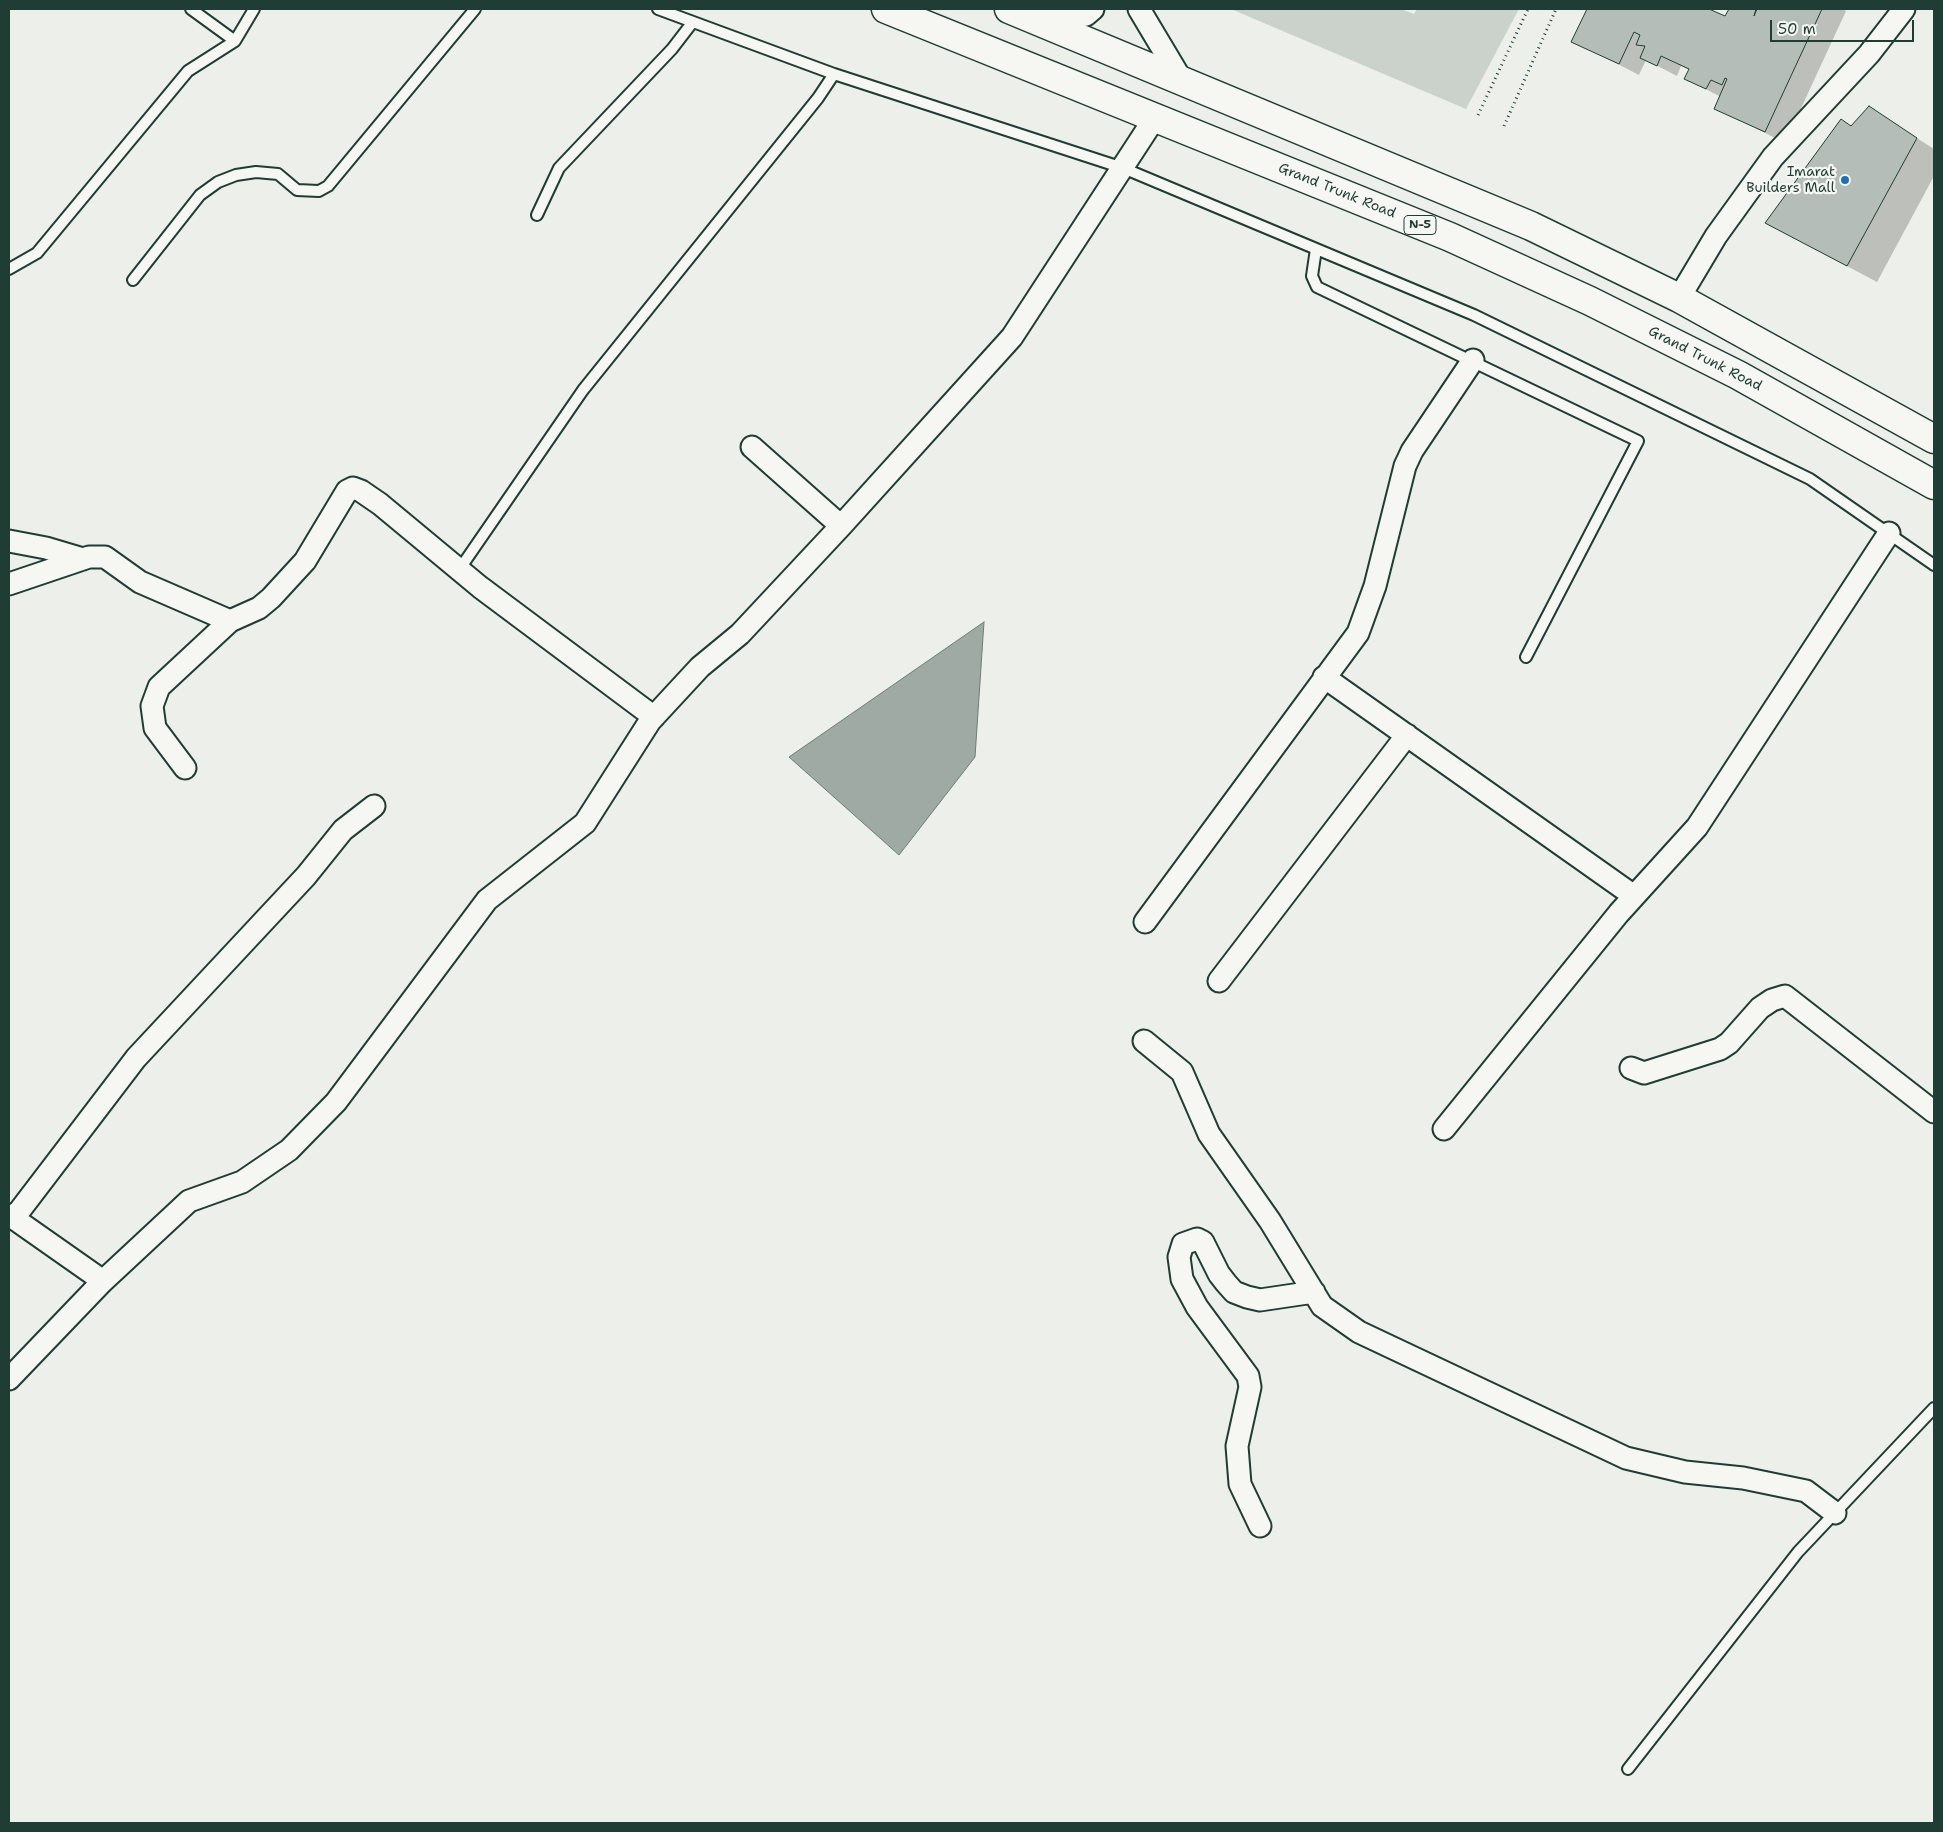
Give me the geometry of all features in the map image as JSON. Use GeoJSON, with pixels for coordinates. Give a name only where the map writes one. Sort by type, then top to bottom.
{"type":"FeatureCollection","features":[{"type":"Feature","properties":{"kind":"highway","name":"Grand Trunk Road"},"geometry":{"type":"LineString","coordinates":[[886,9],[1156,116],[1450,236],[1590,301],[1738,375],[1934,485]]}},
{"type":"Feature","properties":{"kind":"highway"},"geometry":{"type":"LineString","coordinates":[[1009,9],[1531,226],[1679,298],[1934,439]]}},
{"type":"Feature","properties":{"kind":"street"},"geometry":{"type":"LineString","coordinates":[[1039,22],[1086,15],[1093,9]]}},
{"type":"Feature","properties":{"kind":"street"},"geometry":{"type":"LineString","coordinates":[[1140,9],[1182,81]]}},
{"type":"Feature","properties":{"kind":"street"},"geometry":{"type":"LineString","coordinates":[[1679,298],[1716,236],[1773,157],[1869,54],[1904,9]]}},
{"type":"Feature","properties":{"kind":"street"},"geometry":{"type":"LineString","coordinates":[[9,1377],[104,1281],[189,1201],[242,1182],[289,1150],[336,1102],[487,900],[585,823],[625,757],[654,717],[700,667],[740,634],[841,526],[1012,337],[1156,116]]}},
{"type":"Feature","properties":{"kind":"street"},"geometry":{"type":"LineString","coordinates":[[1145,922],[1358,632],[1375,586],[1404,466],[1473,360]]}},
{"type":"Feature","properties":{"kind":"street"},"geometry":{"type":"LineString","coordinates":[[752,447],[841,526]]}},
{"type":"Feature","properties":{"kind":"street"},"geometry":{"type":"LineString","coordinates":[[185,768],[155,728],[152,706],[159,686],[230,621],[259,608],[271,598],[305,561],[347,491],[353,488],[380,504],[459,570],[654,717]]}},
{"type":"Feature","properties":{"kind":"street"},"geometry":{"type":"LineString","coordinates":[[1444,1129],[1634,896],[1697,827],[1889,533]]}},
{"type":"Feature","properties":{"kind":"street"},"geometry":{"type":"LineString","coordinates":[[9,541],[46,548],[83,559]]}},
{"type":"Feature","properties":{"kind":"street"},"geometry":{"type":"LineString","coordinates":[[9,584],[83,559],[105,557],[140,582],[230,621]]}},
{"type":"Feature","properties":{"kind":"street"},"geometry":{"type":"LineString","coordinates":[[1324,677],[1634,896]]}},
{"type":"Feature","properties":{"kind":"street"},"geometry":{"type":"LineString","coordinates":[[1219,981],[1407,735]]}},
{"type":"Feature","properties":{"kind":"street"},"geometry":{"type":"LineString","coordinates":[[104,1281],[11,1216],[136,1058],[306,876],[343,830],[374,806]]}},
{"type":"Feature","properties":{"kind":"street"},"geometry":{"type":"LineString","coordinates":[[1631,1068],[1644,1073],[1720,1050],[1729,1044],[1760,1008],[1772,1000],[1785,996],[1934,1112]]}},
{"type":"Feature","properties":{"kind":"street"},"geometry":{"type":"LineString","coordinates":[[1144,1041],[1182,1072],[1209,1134],[1270,1221],[1322,1306],[1359,1332],[1626,1458],[1685,1472],[1743,1478],[1806,1491],[1835,1513]]}},
{"type":"Feature","properties":{"kind":"street"},"geometry":{"type":"LineString","coordinates":[[1260,1526],[1240,1484],[1238,1446],[1250,1387],[1248,1376],[1197,1307],[1182,1279],[1179,1256],[1184,1244],[1197,1239],[1203,1242],[1226,1283],[1234,1292],[1247,1297],[1260,1300],[1314,1292]]}},
{"type":"Feature","properties":{"kind":"lane"},"geometry":{"type":"LineString","coordinates":[[191,9],[235,41]]}},
{"type":"Feature","properties":{"kind":"lane"},"geometry":{"type":"LineString","coordinates":[[9,269],[37,253],[188,71],[235,41],[254,9]]}},
{"type":"Feature","properties":{"kind":"lane"},"geometry":{"type":"LineString","coordinates":[[133,280],[200,195],[218,182],[236,175],[256,172],[278,174],[297,190],[320,191],[328,186],[475,9]]}},
{"type":"Feature","properties":{"kind":"lane"},"geometry":{"type":"LineString","coordinates":[[658,9],[834,74],[1123,168],[1474,315],[1810,479],[1934,565]]}},
{"type":"Feature","properties":{"kind":"lane"},"geometry":{"type":"LineString","coordinates":[[537,215],[559,168],[672,49],[692,23]]}},
{"type":"Feature","properties":{"kind":"lane"},"geometry":{"type":"LineString","coordinates":[[459,570],[583,390],[818,98],[834,74]]}},
{"type":"Feature","properties":{"kind":"lane"},"geometry":{"type":"LineString","coordinates":[[1316,249],[1312,276],[1317,287],[1473,360],[1638,441],[1526,657]]}},
{"type":"Feature","properties":{"kind":"lane"},"geometry":{"type":"LineString","coordinates":[[1628,1769],[1798,1552],[1934,1408]]}},
{"type":"Feature","properties":{"kind":"path"},"geometry":{"type":"LineString","coordinates":[[1478,115],[1528,9]]}},
{"type":"Feature","properties":{"kind":"path"},"geometry":{"type":"LineString","coordinates":[[1504,126],[1556,9]]}},
{"type":"Feature","properties":{"kind":"shaded area"},"geometry":{"type":"Polygon","coordinates":[[[1231,9],[1401,9],[1414,14],[1417,9],[1519,9],[1466,109],[1231,9]]]}},
{"type":"Feature","properties":{"kind":"shaded area"},"geometry":{"type":"Polygon","coordinates":[[[984,622],[975,757],[899,855],[789,757],[984,622]]]}},
{"type":"Feature","properties":{"kind":"building"},"geometry":{"type":"Polygon","coordinates":[[[1587,9],[1709,9],[1725,16],[1729,9],[1756,9],[1754,16],[1757,9],[1822,9],[1765,132],[1714,109],[1727,79],[1725,78],[1722,85],[1711,80],[1706,89],[1684,79],[1689,69],[1661,56],[1657,66],[1640,58],[1645,46],[1636,45],[1640,35],[1634,32],[1619,64],[1571,42],[1587,9]]]}},
{"type":"Feature","properties":{"kind":"building","name":"Imarat Builders Mall"},"geometry":{"type":"Polygon","coordinates":[[[1869,106],[1917,138],[1847,266],[1765,223],[1841,119],[1851,126],[1869,106]]]}},
{"type":"Feature","properties":{"kind":"place","name":"Imarat Builders Mall"},"geometry":{"type":"Point","coordinates":[1845,180]}}]}
